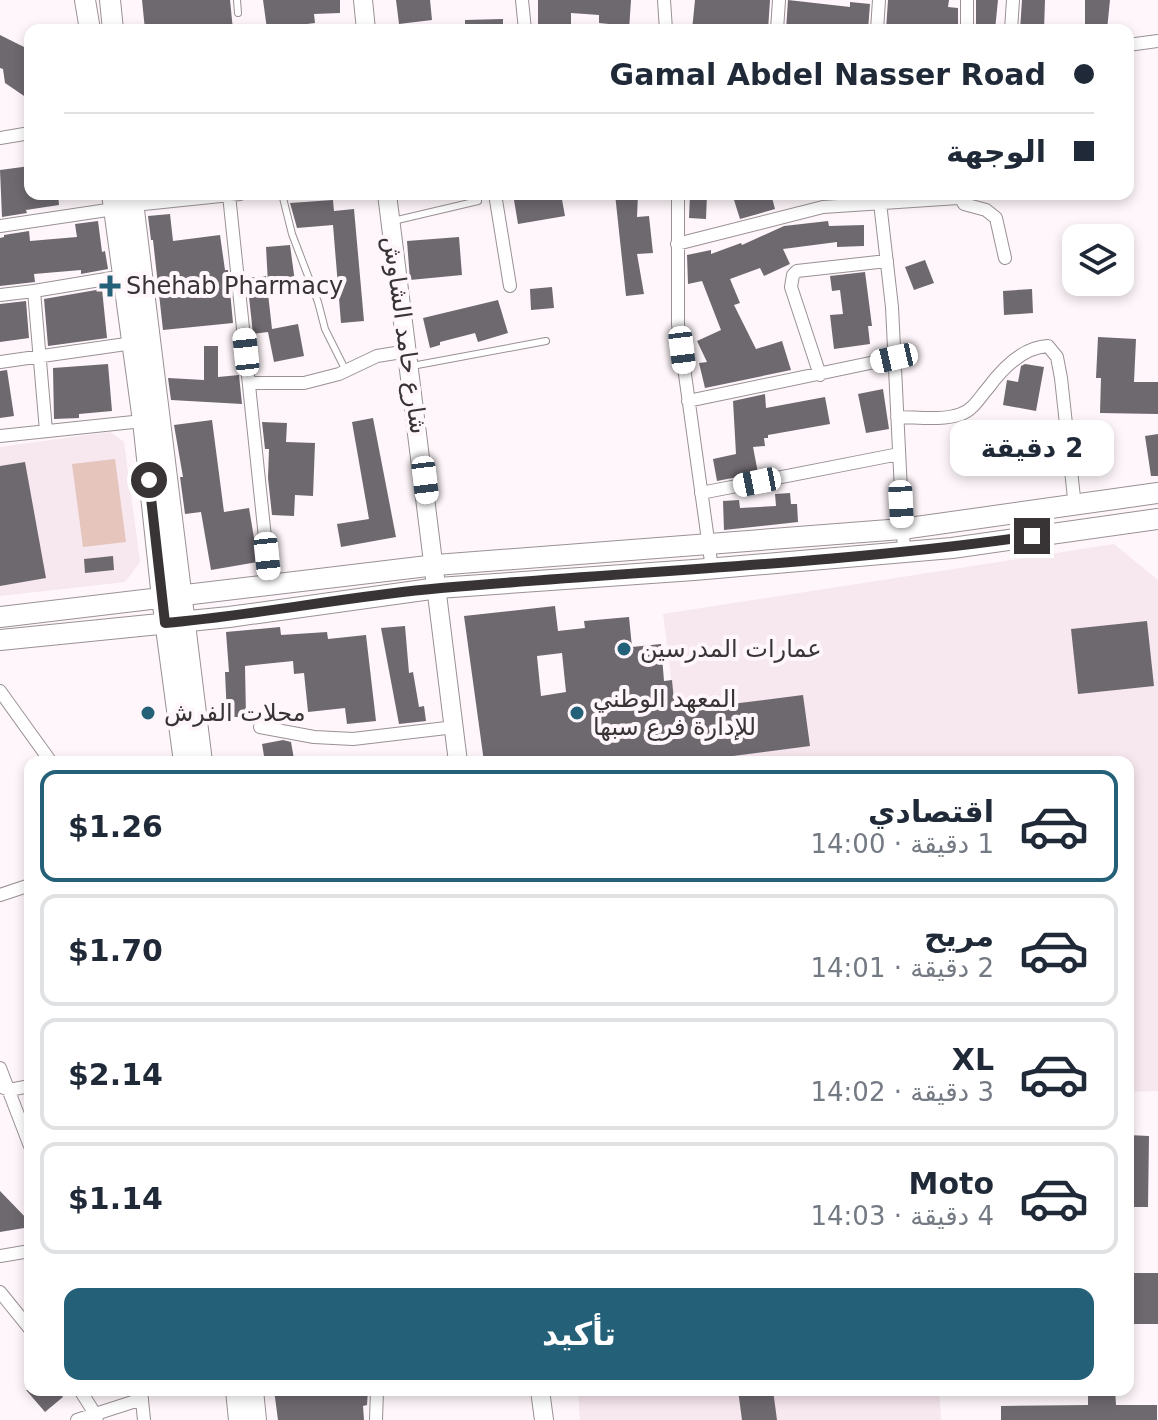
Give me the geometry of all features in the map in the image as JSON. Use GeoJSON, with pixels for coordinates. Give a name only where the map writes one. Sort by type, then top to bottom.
{"type":"FeatureCollection","features":[{"type":"Feature","properties":{"kind":"main road"},"geometry":{"type":"LineString","coordinates":[[85,0],[89,24]]}},
{"type":"Feature","properties":{"kind":"main road"},"geometry":{"type":"LineString","coordinates":[[110,0],[112,24]]}},
{"type":"Feature","properties":{"kind":"main road"},"geometry":{"type":"LineString","coordinates":[[123,200],[124,276],[162,598],[176,622],[201,756]]}},
{"type":"Feature","properties":{"kind":"main road"},"geometry":{"type":"LineString","coordinates":[[123,200],[183,596],[176,622],[184,756]]}},
{"type":"Feature","properties":{"kind":"main road"},"geometry":{"type":"LineString","coordinates":[[0,617],[436,565],[902,529],[1158,493]]}},
{"type":"Feature","properties":{"kind":"main road"},"geometry":{"type":"LineString","coordinates":[[0,640],[176,622],[438,588],[904,552],[1158,519]]}},
{"type":"Feature","properties":{"kind":"main road"},"geometry":{"type":"LineString","coordinates":[[237,1396],[239,1420]]}},
{"type":"Feature","properties":{"kind":"main road"},"geometry":{"type":"LineString","coordinates":[[254,1396],[256,1420]]}},
{"type":"Feature","properties":{"kind":"street"},"geometry":{"type":"LineString","coordinates":[[363,0],[365,24]]}},
{"type":"Feature","properties":{"kind":"street"},"geometry":{"type":"LineString","coordinates":[[522,0],[524,24]]}},
{"type":"Feature","properties":{"kind":"street"},"geometry":{"type":"LineString","coordinates":[[664,0],[666,24]]}},
{"type":"Feature","properties":{"kind":"street"},"geometry":{"type":"LineString","coordinates":[[777,24],[779,0]]}},
{"type":"Feature","properties":{"kind":"street"},"geometry":{"type":"LineString","coordinates":[[877,24],[879,0]]}},
{"type":"Feature","properties":{"kind":"street"},"geometry":{"type":"LineString","coordinates":[[967,0],[967,24]]}},
{"type":"Feature","properties":{"kind":"street"},"geometry":{"type":"LineString","coordinates":[[1011,24],[1013,0]]}},
{"type":"Feature","properties":{"kind":"street"},"geometry":{"type":"LineString","coordinates":[[1134,44],[1158,41]]}},
{"type":"Feature","properties":{"kind":"street"},"geometry":{"type":"LineString","coordinates":[[0,138],[24,134]]}},
{"type":"Feature","properties":{"kind":"street"},"geometry":{"type":"LineString","coordinates":[[0,226],[123,200]]}},
{"type":"Feature","properties":{"kind":"street"},"geometry":{"type":"LineString","coordinates":[[235,200],[249,383],[270,585]]}},
{"type":"Feature","properties":{"kind":"street","name":"شارع حامد الشاوش"},"geometry":{"type":"LineString","coordinates":[[388,200],[436,565],[457,756]]}},
{"type":"Feature","properties":{"kind":"street"},"geometry":{"type":"LineString","coordinates":[[496,200],[510,286]]}},
{"type":"Feature","properties":{"kind":"street"},"geometry":{"type":"LineString","coordinates":[[678,200],[678,324],[712,569]]}},
{"type":"Feature","properties":{"kind":"street"},"geometry":{"type":"LineString","coordinates":[[677,244],[799,212],[872,200]]}},
{"type":"Feature","properties":{"kind":"street"},"geometry":{"type":"LineString","coordinates":[[879,200],[894,358],[904,552]]}},
{"type":"Feature","properties":{"kind":"street"},"geometry":{"type":"LineString","coordinates":[[961,200],[964,204],[986,210],[996,218],[1005,258]]}},
{"type":"Feature","properties":{"kind":"street"},"geometry":{"type":"LineString","coordinates":[[820,375],[791,287],[793,275],[797,271],[887,261]]}},
{"type":"Feature","properties":{"kind":"street"},"geometry":{"type":"LineString","coordinates":[[0,295],[124,276]]}},
{"type":"Feature","properties":{"kind":"street"},"geometry":{"type":"LineString","coordinates":[[34,291],[46,431]]}},
{"type":"Feature","properties":{"kind":"street"},"geometry":{"type":"LineString","coordinates":[[0,362],[133,343]]}},
{"type":"Feature","properties":{"kind":"street"},"geometry":{"type":"LineString","coordinates":[[897,417],[963,414],[1025,351],[1034,346],[1048,346],[1057,357],[1061,378],[1075,507]]}},
{"type":"Feature","properties":{"kind":"street"},"geometry":{"type":"LineString","coordinates":[[249,383],[304,383],[346,371],[377,356],[409,358]]}},
{"type":"Feature","properties":{"kind":"street"},"geometry":{"type":"LineString","coordinates":[[688,401],[894,358]]}},
{"type":"Feature","properties":{"kind":"street"},"geometry":{"type":"LineString","coordinates":[[0,436],[143,421]]}},
{"type":"Feature","properties":{"kind":"street"},"geometry":{"type":"LineString","coordinates":[[701,493],[899,454]]}},
{"type":"Feature","properties":{"kind":"street"},"geometry":{"type":"LineString","coordinates":[[0,691],[47,756]]}},
{"type":"Feature","properties":{"kind":"street"},"geometry":{"type":"LineString","coordinates":[[260,727],[314,737],[353,739],[455,727]]}},
{"type":"Feature","properties":{"kind":"street"},"geometry":{"type":"LineString","coordinates":[[0,895],[24,887]]}},
{"type":"Feature","properties":{"kind":"street"},"geometry":{"type":"LineString","coordinates":[[0,1068],[4,1088],[24,1133]]}},
{"type":"Feature","properties":{"kind":"street"},"geometry":{"type":"LineString","coordinates":[[4,1088],[24,1086]]}},
{"type":"Feature","properties":{"kind":"street"},"geometry":{"type":"LineString","coordinates":[[0,1256],[24,1252]]}},
{"type":"Feature","properties":{"kind":"street"},"geometry":{"type":"LineString","coordinates":[[0,1292],[24,1322]]}},
{"type":"Feature","properties":{"kind":"street"},"geometry":{"type":"LineString","coordinates":[[84,1396],[97,1416]]}},
{"type":"Feature","properties":{"kind":"street"},"geometry":{"type":"LineString","coordinates":[[77,1420],[97,1416],[140,1396]]}},
{"type":"Feature","properties":{"kind":"street"},"geometry":{"type":"LineString","coordinates":[[142,1396],[144,1420]]}},
{"type":"Feature","properties":{"kind":"street"},"geometry":{"type":"LineString","coordinates":[[376,1420],[377,1396]]}},
{"type":"Feature","properties":{"kind":"street"},"geometry":{"type":"LineString","coordinates":[[541,1396],[544,1420]]}},
{"type":"Feature","properties":{"kind":"lane"},"geometry":{"type":"LineString","coordinates":[[237,0],[238,13]]}},
{"type":"Feature","properties":{"kind":"lane"},"geometry":{"type":"LineString","coordinates":[[284,200],[325,329],[346,371]]}},
{"type":"Feature","properties":{"kind":"lane"},"geometry":{"type":"LineString","coordinates":[[390,221],[478,201]]}},
{"type":"Feature","properties":{"kind":"lane"},"geometry":{"type":"LineString","coordinates":[[409,358],[546,341]]}},
{"type":"Feature","properties":{"kind":"shaded area"},"geometry":{"type":"Polygon","coordinates":[[[110,432],[124,442],[140,562],[125,582],[0,596],[0,447],[110,432]]]}},
{"type":"Feature","properties":{"kind":"shaded area"},"geometry":{"type":"Polygon","coordinates":[[[115,459],[126,542],[83,547],[72,464],[115,459]]]}},
{"type":"Feature","properties":{"kind":"shaded area"},"geometry":{"type":"Polygon","coordinates":[[[1114,544],[1158,580],[1158,1091],[1134,1092],[1134,756],[681,756],[663,614],[1114,544]]]}},
{"type":"Feature","properties":{"kind":"shaded area"},"geometry":{"type":"Polygon","coordinates":[[[578,1396],[939,1396],[941,1420],[580,1420],[578,1396]]]}},
{"type":"Feature","properties":{"kind":"building"},"geometry":{"type":"Polygon","coordinates":[[[142,0],[230,0],[232,24],[144,24],[142,0]]]}},
{"type":"Feature","properties":{"kind":"building"},"geometry":{"type":"Polygon","coordinates":[[[263,0],[340,0],[340,13],[314,14],[315,23],[266,24],[263,0]]]}},
{"type":"Feature","properties":{"kind":"building"},"geometry":{"type":"Polygon","coordinates":[[[396,0],[430,0],[432,20],[399,24],[396,0]]]}},
{"type":"Feature","properties":{"kind":"building"},"geometry":{"type":"Polygon","coordinates":[[[538,0],[631,0],[629,24],[599,23],[599,15],[571,13],[571,24],[538,24],[538,0]]]}},
{"type":"Feature","properties":{"kind":"building"},"geometry":{"type":"Polygon","coordinates":[[[695,0],[770,0],[768,24],[693,24],[695,0]]]}},
{"type":"Feature","properties":{"kind":"building"},"geometry":{"type":"Polygon","coordinates":[[[788,0],[850,7],[850,2],[870,4],[868,24],[786,24],[788,0]]]}},
{"type":"Feature","properties":{"kind":"building"},"geometry":{"type":"Polygon","coordinates":[[[888,0],[949,0],[948,7],[958,8],[958,24],[886,24],[888,0]]]}},
{"type":"Feature","properties":{"kind":"building"},"geometry":{"type":"Polygon","coordinates":[[[976,0],[998,0],[996,24],[976,24],[976,0]]]}},
{"type":"Feature","properties":{"kind":"building"},"geometry":{"type":"Polygon","coordinates":[[[1022,0],[1045,0],[1044,24],[1020,24],[1022,0]]]}},
{"type":"Feature","properties":{"kind":"building"},"geometry":{"type":"Polygon","coordinates":[[[1085,0],[1110,0],[1108,24],[1085,24],[1085,0]]]}},
{"type":"Feature","properties":{"kind":"building"},"geometry":{"type":"Polygon","coordinates":[[[503,19],[503,24],[465,24],[465,20],[503,19]]]}},
{"type":"Feature","properties":{"kind":"building"},"geometry":{"type":"Polygon","coordinates":[[[0,35],[24,47],[24,96],[5,83],[3,69],[0,68],[0,35]]]}},
{"type":"Feature","properties":{"kind":"building"},"geometry":{"type":"Polygon","coordinates":[[[24,167],[24,200],[59,200],[59,205],[2,217],[0,170],[24,167]]]}},
{"type":"Feature","properties":{"kind":"building"},"geometry":{"type":"Polygon","coordinates":[[[333,200],[334,211],[354,209],[364,321],[341,323],[333,225],[297,228],[290,203],[333,200]]]}},
{"type":"Feature","properties":{"kind":"building"},"geometry":{"type":"Polygon","coordinates":[[[514,200],[562,200],[565,216],[518,224],[514,200]]]}},
{"type":"Feature","properties":{"kind":"building"},"geometry":{"type":"Polygon","coordinates":[[[616,200],[638,200],[637,217],[649,216],[653,253],[637,254],[644,294],[626,296],[616,200]]]}},
{"type":"Feature","properties":{"kind":"building"},"geometry":{"type":"Polygon","coordinates":[[[690,200],[707,200],[706,219],[689,218],[690,200]]]}},
{"type":"Feature","properties":{"kind":"building"},"geometry":{"type":"Polygon","coordinates":[[[734,200],[773,200],[775,209],[740,219],[734,200]]]}},
{"type":"Feature","properties":{"kind":"building"},"geometry":{"type":"Polygon","coordinates":[[[170,214],[173,241],[220,235],[225,270],[228,270],[233,323],[163,330],[148,216],[170,214]]]}},
{"type":"Feature","properties":{"kind":"building"},"geometry":{"type":"Polygon","coordinates":[[[98,221],[102,252],[105,251],[108,269],[81,274],[81,270],[34,274],[35,282],[0,286],[0,238],[4,235],[29,231],[30,241],[77,237],[75,224],[98,221]]]}},
{"type":"Feature","properties":{"kind":"building"},"geometry":{"type":"Polygon","coordinates":[[[828,221],[829,226],[864,225],[864,246],[837,247],[837,242],[783,249],[790,264],[764,276],[760,268],[730,279],[740,303],[734,305],[756,349],[782,341],[791,370],[705,388],[699,363],[707,362],[697,341],[721,330],[702,281],[688,284],[687,255],[711,250],[711,254],[742,245],[784,226],[828,221]]]}},
{"type":"Feature","properties":{"kind":"building"},"geometry":{"type":"Polygon","coordinates":[[[459,237],[462,275],[410,280],[407,241],[459,237]]]}},
{"type":"Feature","properties":{"kind":"building"},"geometry":{"type":"Polygon","coordinates":[[[290,245],[295,282],[268,284],[266,247],[290,245]]]}},
{"type":"Feature","properties":{"kind":"building"},"geometry":{"type":"Polygon","coordinates":[[[925,260],[934,283],[914,290],[905,267],[925,260]]]}},
{"type":"Feature","properties":{"kind":"building"},"geometry":{"type":"Polygon","coordinates":[[[865,272],[872,326],[868,326],[870,344],[834,349],[830,315],[843,314],[840,290],[832,291],[830,276],[865,272]]]}},
{"type":"Feature","properties":{"kind":"building"},"geometry":{"type":"Polygon","coordinates":[[[266,276],[272,329],[298,324],[304,356],[274,362],[268,332],[253,334],[247,278],[266,276]]]}},
{"type":"Feature","properties":{"kind":"building"},"geometry":{"type":"Polygon","coordinates":[[[552,287],[554,308],[531,310],[530,289],[552,287]]]}},
{"type":"Feature","properties":{"kind":"building"},"geometry":{"type":"Polygon","coordinates":[[[102,289],[107,338],[48,346],[44,299],[102,289]]]}},
{"type":"Feature","properties":{"kind":"building"},"geometry":{"type":"Polygon","coordinates":[[[1032,289],[1033,313],[1004,315],[1003,291],[1032,289]]]}},
{"type":"Feature","properties":{"kind":"building"},"geometry":{"type":"Polygon","coordinates":[[[498,300],[508,333],[478,342],[475,333],[440,342],[440,345],[430,348],[423,318],[498,300]]]}},
{"type":"Feature","properties":{"kind":"building"},"geometry":{"type":"Polygon","coordinates":[[[26,301],[29,338],[0,342],[0,304],[26,301]]]}},
{"type":"Feature","properties":{"kind":"building"},"geometry":{"type":"Polygon","coordinates":[[[1098,337],[1136,339],[1134,382],[1158,382],[1158,414],[1100,413],[1101,378],[1096,378],[1098,337]]]}},
{"type":"Feature","properties":{"kind":"building"},"geometry":{"type":"Polygon","coordinates":[[[204,346],[218,346],[218,377],[239,375],[242,404],[171,400],[168,378],[204,380],[204,346]]]}},
{"type":"Feature","properties":{"kind":"building"},"geometry":{"type":"Polygon","coordinates":[[[108,364],[112,411],[79,414],[79,418],[54,419],[53,368],[108,364]]]}},
{"type":"Feature","properties":{"kind":"building"},"geometry":{"type":"Polygon","coordinates":[[[1021,366],[1044,367],[1036,411],[1003,405],[1007,380],[1018,382],[1021,366]]]}},
{"type":"Feature","properties":{"kind":"building"},"geometry":{"type":"Polygon","coordinates":[[[7,370],[14,416],[0,418],[0,371],[7,370]]]}},
{"type":"Feature","properties":{"kind":"building"},"geometry":{"type":"Polygon","coordinates":[[[883,389],[889,429],[866,433],[858,394],[883,389]]]}},
{"type":"Feature","properties":{"kind":"building"},"geometry":{"type":"Polygon","coordinates":[[[765,394],[766,408],[825,397],[830,424],[768,435],[764,438],[765,446],[753,447],[758,473],[717,481],[713,459],[736,454],[733,401],[765,394]]]}},
{"type":"Feature","properties":{"kind":"building"},"geometry":{"type":"Polygon","coordinates":[[[373,418],[396,537],[341,547],[337,524],[369,519],[352,422],[373,418]]]}},
{"type":"Feature","properties":{"kind":"building"},"geometry":{"type":"Polygon","coordinates":[[[212,420],[224,512],[249,508],[258,562],[211,570],[201,512],[185,514],[180,477],[183,477],[174,425],[212,420]]]}},
{"type":"Feature","properties":{"kind":"building"},"geometry":{"type":"Polygon","coordinates":[[[262,422],[287,423],[286,442],[315,443],[313,496],[295,495],[294,516],[272,515],[269,449],[265,449],[262,422]]]}},
{"type":"Feature","properties":{"kind":"building"},"geometry":{"type":"Polygon","coordinates":[[[1158,434],[1158,476],[1151,476],[1145,436],[1158,434]]]}},
{"type":"Feature","properties":{"kind":"building"},"geometry":{"type":"Polygon","coordinates":[[[25,462],[46,578],[0,586],[0,466],[25,462]]]}},
{"type":"Feature","properties":{"kind":"building"},"geometry":{"type":"Polygon","coordinates":[[[790,493],[791,504],[797,504],[798,522],[724,530],[723,501],[739,500],[740,508],[776,506],[775,494],[790,493]]]}},
{"type":"Feature","properties":{"kind":"building"},"geometry":{"type":"Polygon","coordinates":[[[113,556],[114,570],[85,573],[84,559],[113,556]]]}},
{"type":"Feature","properties":{"kind":"building"},"geometry":{"type":"Polygon","coordinates":[[[555,606],[558,631],[585,628],[584,621],[629,617],[632,647],[661,644],[664,681],[672,680],[675,711],[803,695],[810,746],[733,756],[483,756],[464,616],[555,606]],[[562,653],[537,656],[541,696],[566,692],[562,653]]]}},
{"type":"Feature","properties":{"kind":"building"},"geometry":{"type":"Polygon","coordinates":[[[1147,621],[1154,686],[1078,694],[1071,629],[1147,621]]]}},
{"type":"Feature","properties":{"kind":"building"},"geometry":{"type":"Polygon","coordinates":[[[405,626],[409,673],[413,672],[419,707],[424,706],[426,721],[399,724],[381,628],[405,626]]]}},
{"type":"Feature","properties":{"kind":"building"},"geometry":{"type":"Polygon","coordinates":[[[280,627],[281,635],[327,632],[328,639],[366,635],[376,721],[347,724],[345,708],[308,712],[304,673],[294,674],[293,661],[245,666],[246,717],[227,717],[225,672],[229,672],[226,632],[280,627]]]}},
{"type":"Feature","properties":{"kind":"building"},"geometry":{"type":"Polygon","coordinates":[[[283,740],[291,742],[293,756],[264,756],[262,744],[283,740]]]}},
{"type":"Feature","properties":{"kind":"building"},"geometry":{"type":"Polygon","coordinates":[[[1134,1135],[1149,1136],[1148,1207],[1134,1207],[1134,1135]]]}},
{"type":"Feature","properties":{"kind":"building"},"geometry":{"type":"Polygon","coordinates":[[[0,1191],[24,1216],[24,1228],[0,1232],[0,1191]]]}},
{"type":"Feature","properties":{"kind":"building"},"geometry":{"type":"Polygon","coordinates":[[[1134,1273],[1158,1273],[1158,1324],[1134,1324],[1134,1273]]]}},
{"type":"Feature","properties":{"kind":"building"},"geometry":{"type":"Polygon","coordinates":[[[31,1396],[62,1396],[63,1397],[45,1412],[31,1396]]]}},
{"type":"Feature","properties":{"kind":"building"},"geometry":{"type":"Polygon","coordinates":[[[275,1396],[368,1396],[367,1405],[363,1406],[364,1420],[278,1420],[275,1396]]]}},
{"type":"Feature","properties":{"kind":"building"},"geometry":{"type":"Polygon","coordinates":[[[739,1396],[774,1396],[777,1420],[742,1420],[739,1396]]]}},
{"type":"Feature","properties":{"kind":"building"},"geometry":{"type":"Polygon","coordinates":[[[1088,1396],[1115,1396],[1116,1405],[1157,1405],[1157,1420],[1001,1420],[1001,1406],[1088,1405],[1088,1396]]]}},
{"type":"Feature","properties":{"kind":"place","name":"Shehab Pharmacy"},"geometry":{"type":"Point","coordinates":[110,286]}},
{"type":"Feature","properties":{"kind":"place","name":"عمارات المدرسين"},"geometry":{"type":"Point","coordinates":[624,649]}},
{"type":"Feature","properties":{"kind":"place","name":"محلات الفرش"},"geometry":{"type":"Point","coordinates":[148,713]}},
{"type":"Feature","properties":{"kind":"place","name":"المعهد الوطني للإدارة فرع سبها"},"geometry":{"type":"Point","coordinates":[577,713]}},
{"type":"Feature","properties":{"kind":"route"},"geometry":{"type":"LineString","coordinates":[[149,480],[165,623],[438,588],[823,560],[952,548],[1032,536]]}}]}
